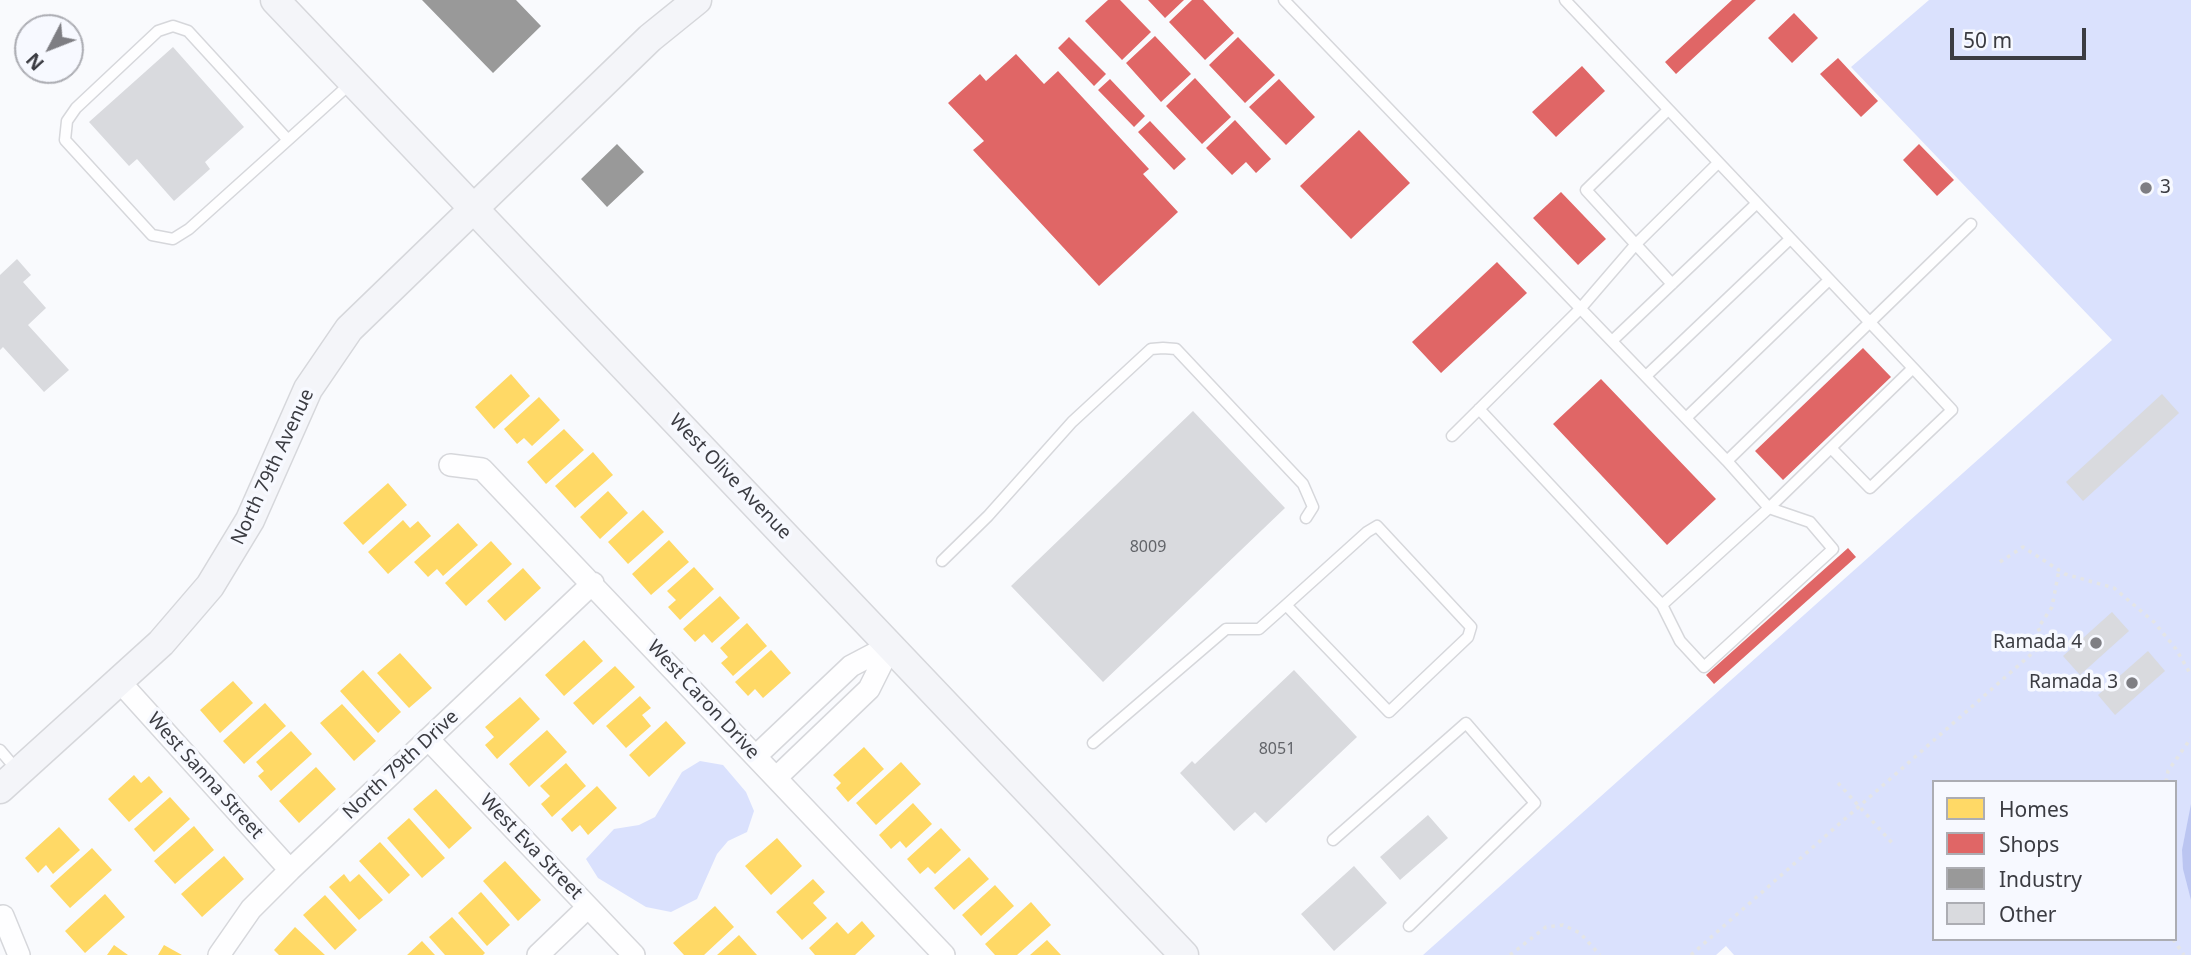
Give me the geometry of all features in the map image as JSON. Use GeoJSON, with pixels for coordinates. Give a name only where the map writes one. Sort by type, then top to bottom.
{"type":"FeatureCollection","features":[{"type":"Feature","properties":{"kind":"main road","name":"West Olive Avenue"},"geometry":{"type":"LineString","coordinates":[[275,0],[1184,955]]}},
{"type":"Feature","properties":{"kind":"main road","name":"North 79th Avenue"},"geometry":{"type":"LineString","coordinates":[[10,780],[120,682],[187,614],[233,551],[308,389],[349,329],[650,38],[697,0]]}},
{"type":"Feature","properties":{"kind":"street","name":"West Caron Drive"},"geometry":{"type":"LineString","coordinates":[[450,465],[482,470],[593,583],[944,955]]}},
{"type":"Feature","properties":{"kind":"street","name":"North 79th Drive"},"geometry":{"type":"LineString","coordinates":[[219,955],[251,909],[290,870],[593,583]]}},
{"type":"Feature","properties":{"kind":"street"},"geometry":{"type":"LineString","coordinates":[[756,756],[852,666],[891,645]]}},
{"type":"Feature","properties":{"kind":"street"},"geometry":{"type":"LineString","coordinates":[[776,778],[869,689],[891,645]]}},
{"type":"Feature","properties":{"kind":"street","name":"West Sanna Street"},"geometry":{"type":"LineString","coordinates":[[120,682],[290,870]]}},
{"type":"Feature","properties":{"kind":"street","name":"West Eva Street"},"geometry":{"type":"LineString","coordinates":[[428,739],[634,955]]}},
{"type":"Feature","properties":{"kind":"street"},"geometry":{"type":"LineString","coordinates":[[538,955],[588,907]]}},
{"type":"Feature","properties":{"kind":"street"},"geometry":{"type":"LineString","coordinates":[[3,916],[19,955]]}},
{"type":"Feature","properties":{"kind":"lane"},"geometry":{"type":"LineString","coordinates":[[1284,0],[1646,376],[1769,508],[1810,522],[1833,549],[1704,667],[1680,641],[1662,605],[1479,409]]}},
{"type":"Feature","properties":{"kind":"lane"},"geometry":{"type":"LineString","coordinates":[[1565,0],[1952,410],[1870,488],[1831,448]]}},
{"type":"Feature","properties":{"kind":"lane"},"geometry":{"type":"LineString","coordinates":[[288,140],[188,31],[173,26],[158,31],[76,108],[67,121],[65,140],[152,235],[173,239],[189,229],[288,140],[353,81]]}},
{"type":"Feature","properties":{"kind":"lane"},"geometry":{"type":"LineString","coordinates":[[1668,110],[1586,190],[1672,284]]}},
{"type":"Feature","properties":{"kind":"lane"},"geometry":{"type":"LineString","coordinates":[[1452,436],[1580,309],[1636,244],[1718,163]]}},
{"type":"Feature","properties":{"kind":"lane"},"geometry":{"type":"LineString","coordinates":[[1612,341],[1757,203]]}},
{"type":"Feature","properties":{"kind":"lane"},"geometry":{"type":"LineString","coordinates":[[1727,461],[1971,224]]}},
{"type":"Feature","properties":{"kind":"lane"},"geometry":{"type":"LineString","coordinates":[[1646,376],[1790,239]]}},
{"type":"Feature","properties":{"kind":"lane"},"geometry":{"type":"LineString","coordinates":[[1686,418],[1829,281]]}},
{"type":"Feature","properties":{"kind":"lane"},"geometry":{"type":"LineString","coordinates":[[942,561],[988,516],[1072,422],[1151,349],[1175,349],[1303,484],[1313,507],[1307,517]]}},
{"type":"Feature","properties":{"kind":"lane"},"geometry":{"type":"LineString","coordinates":[[1662,605],[1769,508],[1913,368]]}},
{"type":"Feature","properties":{"kind":"lane"},"geometry":{"type":"LineString","coordinates":[[1093,743],[1226,629],[1259,629],[1286,605],[1377,526],[1471,627],[1468,636],[1389,712],[1286,605]]}},
{"type":"Feature","properties":{"kind":"lane"},"geometry":{"type":"LineString","coordinates":[[1333,840],[1466,723],[1535,803],[1409,926]]}},
{"type":"Feature","properties":{"kind":"lane"},"geometry":{"type":"LineString","coordinates":[[0,750],[10,780]]}},
{"type":"Feature","properties":{"kind":"path"},"geometry":{"type":"LineString","coordinates":[[2000,562],[2023,547],[2059,570],[2114,588],[2154,622],[2176,649],[2191,675]]}},
{"type":"Feature","properties":{"kind":"path"},"geometry":{"type":"LineString","coordinates":[[1691,955],[2045,642],[2038,628],[2052,607],[2059,570]]}},
{"type":"Feature","properties":{"kind":"path"},"geometry":{"type":"LineString","coordinates":[[2166,780],[2168,771],[2191,738]]}},
{"type":"Feature","properties":{"kind":"path"},"geometry":{"type":"LineString","coordinates":[[1838,783],[1894,845]]}},
{"type":"Feature","properties":{"kind":"path"},"geometry":{"type":"LineString","coordinates":[[1510,955],[1546,927],[1563,925],[1580,933],[1600,955]]}},
{"type":"Feature","properties":{"kind":"shaded area"},"geometry":{"type":"Polygon","coordinates":[[[1929,0],[2191,0],[2191,955],[1734,955],[1726,946],[1716,955],[1423,955],[2112,340],[1851,67],[1929,0]]]}},
{"type":"Feature","properties":{"kind":"shaded area"},"geometry":{"type":"Polygon","coordinates":[[[700,761],[723,765],[746,792],[754,811],[747,832],[728,841],[717,854],[697,899],[671,912],[646,907],[598,878],[586,859],[614,829],[639,825],[655,817],[682,772],[700,761]]]}},
{"type":"Feature","properties":{"kind":"shaded area"},"geometry":{"type":"Polygon","coordinates":[[[2191,804],[2191,900],[2183,869],[2182,850],[2191,804]]]}},
{"type":"Feature","properties":{"kind":"building: Homes"},"geometry":{"type":"Polygon","coordinates":[[[511,374],[530,396],[494,429],[475,407],[511,374]]]}},
{"type":"Feature","properties":{"kind":"building: Homes"},"geometry":{"type":"Polygon","coordinates":[[[539,397],[560,420],[532,446],[524,438],[517,444],[504,429],[539,397]]]}},
{"type":"Feature","properties":{"kind":"building: Homes"},"geometry":{"type":"Polygon","coordinates":[[[564,429],[584,450],[546,484],[527,462],[564,429]]]}},
{"type":"Feature","properties":{"kind":"building: Homes"},"geometry":{"type":"Polygon","coordinates":[[[593,452],[613,475],[575,508],[555,486],[593,452]]]}},
{"type":"Feature","properties":{"kind":"building: Homes"},"geometry":{"type":"Polygon","coordinates":[[[388,483],[407,505],[363,545],[343,523],[388,483]]]}},
{"type":"Feature","properties":{"kind":"building: Homes"},"geometry":{"type":"Polygon","coordinates":[[[608,491],[628,513],[600,539],[580,517],[608,491]]]}},
{"type":"Feature","properties":{"kind":"building: Homes"},"geometry":{"type":"Polygon","coordinates":[[[643,510],[664,532],[628,564],[608,542],[643,510]]]}},
{"type":"Feature","properties":{"kind":"building: Homes"},"geometry":{"type":"Polygon","coordinates":[[[403,520],[410,528],[418,521],[431,536],[388,574],[368,552],[403,520]]]}},
{"type":"Feature","properties":{"kind":"building: Homes"},"geometry":{"type":"Polygon","coordinates":[[[458,523],[478,545],[443,576],[437,569],[428,577],[414,562],[458,523]]]}},
{"type":"Feature","properties":{"kind":"building: Homes"},"geometry":{"type":"Polygon","coordinates":[[[669,540],[689,562],[651,595],[632,574],[669,540]]]}},
{"type":"Feature","properties":{"kind":"building: Homes"},"geometry":{"type":"Polygon","coordinates":[[[491,541],[512,564],[466,606],[445,583],[491,541]]]}},
{"type":"Feature","properties":{"kind":"building: Homes"},"geometry":{"type":"Polygon","coordinates":[[[694,567],[714,589],[680,620],[668,607],[676,600],[667,591],[694,567]]]}},
{"type":"Feature","properties":{"kind":"building: Homes"},"geometry":{"type":"Polygon","coordinates":[[[523,568],[541,588],[505,621],[487,601],[523,568]]]}},
{"type":"Feature","properties":{"kind":"building: Homes"},"geometry":{"type":"Polygon","coordinates":[[[720,596],[740,618],[712,643],[704,634],[695,642],[683,629],[720,596]]]}},
{"type":"Feature","properties":{"kind":"building: Homes"},"geometry":{"type":"Polygon","coordinates":[[[747,623],[767,646],[733,676],[721,663],[728,657],[720,648],[747,623]]]}},
{"type":"Feature","properties":{"kind":"building: Homes"},"geometry":{"type":"Polygon","coordinates":[[[584,640],[603,661],[564,696],[545,675],[584,640]]]}},
{"type":"Feature","properties":{"kind":"building: Homes"},"geometry":{"type":"Polygon","coordinates":[[[771,650],[791,673],[763,698],[755,689],[748,696],[735,682],[771,650]]]}},
{"type":"Feature","properties":{"kind":"building: Homes"},"geometry":{"type":"Polygon","coordinates":[[[400,653],[432,688],[409,708],[377,673],[400,653]]]}},
{"type":"Feature","properties":{"kind":"building: Homes"},"geometry":{"type":"Polygon","coordinates":[[[615,666],[635,687],[593,725],[573,703],[615,666]]]}},
{"type":"Feature","properties":{"kind":"building: Homes"},"geometry":{"type":"Polygon","coordinates":[[[363,670],[401,712],[378,733],[340,691],[363,670]]]}},
{"type":"Feature","properties":{"kind":"building: Homes"},"geometry":{"type":"Polygon","coordinates":[[[233,681],[253,703],[220,733],[200,710],[233,681]]]}},
{"type":"Feature","properties":{"kind":"building: Homes"},"geometry":{"type":"Polygon","coordinates":[[[640,696],[651,708],[642,715],[651,726],[626,748],[606,726],[640,696]]]}},
{"type":"Feature","properties":{"kind":"building: Homes"},"geometry":{"type":"Polygon","coordinates":[[[520,697],[540,719],[497,759],[485,745],[494,737],[485,727],[520,697]]]}},
{"type":"Feature","properties":{"kind":"building: Homes"},"geometry":{"type":"Polygon","coordinates":[[[265,703],[286,726],[244,764],[223,741],[265,703]]]}},
{"type":"Feature","properties":{"kind":"building: Homes"},"geometry":{"type":"Polygon","coordinates":[[[342,704],[376,741],[354,761],[320,723],[342,704]]]}},
{"type":"Feature","properties":{"kind":"building: Homes"},"geometry":{"type":"Polygon","coordinates":[[[666,721],[686,743],[649,777],[629,755],[666,721]]]}},
{"type":"Feature","properties":{"kind":"building: Homes"},"geometry":{"type":"Polygon","coordinates":[[[547,730],[567,752],[529,787],[509,764],[547,730]]]}},
{"type":"Feature","properties":{"kind":"building: Homes"},"geometry":{"type":"Polygon","coordinates":[[[291,731],[312,754],[271,791],[258,776],[264,771],[256,762],[291,731]]]}},
{"type":"Feature","properties":{"kind":"building: Homes"},"geometry":{"type":"Polygon","coordinates":[[[864,747],[884,769],[848,802],[836,788],[841,783],[833,775],[864,747]]]}},
{"type":"Feature","properties":{"kind":"building: Homes"},"geometry":{"type":"Polygon","coordinates":[[[901,762],[921,784],[876,825],[856,803],[901,762]]]}},
{"type":"Feature","properties":{"kind":"building: Homes"},"geometry":{"type":"Polygon","coordinates":[[[566,763],[586,786],[552,817],[541,804],[550,796],[540,786],[566,763]]]}},
{"type":"Feature","properties":{"kind":"building: Homes"},"geometry":{"type":"Polygon","coordinates":[[[316,767],[336,789],[299,823],[279,801],[316,767]]]}},
{"type":"Feature","properties":{"kind":"building: Homes"},"geometry":{"type":"Polygon","coordinates":[[[134,775],[141,783],[149,776],[163,792],[129,822],[108,799],[134,775]]]}},
{"type":"Feature","properties":{"kind":"building: Homes"},"geometry":{"type":"Polygon","coordinates":[[[597,786],[617,808],[588,835],[580,825],[572,832],[561,819],[597,786]]]}},
{"type":"Feature","properties":{"kind":"building: Homes"},"geometry":{"type":"Polygon","coordinates":[[[436,789],[472,828],[449,849],[413,809],[436,789]]]}},
{"type":"Feature","properties":{"kind":"building: Homes"},"geometry":{"type":"Polygon","coordinates":[[[170,797],[190,819],[154,852],[134,829],[170,797]]]}},
{"type":"Feature","properties":{"kind":"building: Homes"},"geometry":{"type":"Polygon","coordinates":[[[913,803],[932,824],[906,848],[900,841],[891,849],[879,835],[913,803]]]}},
{"type":"Feature","properties":{"kind":"building: Homes"},"geometry":{"type":"Polygon","coordinates":[[[409,818],[445,858],[422,878],[387,838],[409,818]]]}},
{"type":"Feature","properties":{"kind":"building: Homes"},"geometry":{"type":"Polygon","coordinates":[[[194,826],[214,850],[175,884],[154,861],[194,826]]]}},
{"type":"Feature","properties":{"kind":"building: Homes"},"geometry":{"type":"Polygon","coordinates":[[[59,827],[80,850],[53,874],[46,865],[38,873],[25,858],[59,827]]]}},
{"type":"Feature","properties":{"kind":"building: Homes"},"geometry":{"type":"Polygon","coordinates":[[[941,828],[961,850],[935,874],[928,867],[920,874],[907,859],[941,828]]]}},
{"type":"Feature","properties":{"kind":"building: Homes"},"geometry":{"type":"Polygon","coordinates":[[[777,838],[802,866],[771,895],[745,866],[777,838]]]}},
{"type":"Feature","properties":{"kind":"building: Homes"},"geometry":{"type":"Polygon","coordinates":[[[380,842],[410,875],[389,894],[359,861],[380,842]]]}},
{"type":"Feature","properties":{"kind":"building: Homes"},"geometry":{"type":"Polygon","coordinates":[[[92,848],[112,870],[70,908],[50,886],[92,848]]]}},
{"type":"Feature","properties":{"kind":"building: Homes"},"geometry":{"type":"Polygon","coordinates":[[[224,856],[244,879],[202,917],[181,894],[224,856]]]}},
{"type":"Feature","properties":{"kind":"building: Homes"},"geometry":{"type":"Polygon","coordinates":[[[969,857],[989,879],[954,910],[934,888],[969,857]]]}},
{"type":"Feature","properties":{"kind":"building: Homes"},"geometry":{"type":"Polygon","coordinates":[[[505,861],[541,900],[518,921],[483,881],[505,861]]]}},
{"type":"Feature","properties":{"kind":"building: Homes"},"geometry":{"type":"Polygon","coordinates":[[[344,874],[350,882],[359,874],[383,900],[359,920],[329,887],[344,874]]]}},
{"type":"Feature","properties":{"kind":"building: Homes"},"geometry":{"type":"Polygon","coordinates":[[[813,879],[825,892],[813,903],[827,918],[802,940],[776,912],[813,879]]]}},
{"type":"Feature","properties":{"kind":"building: Homes"},"geometry":{"type":"Polygon","coordinates":[[[995,885],[1014,906],[981,936],[962,915],[995,885]]]}},
{"type":"Feature","properties":{"kind":"building: Homes"},"geometry":{"type":"Polygon","coordinates":[[[481,892],[510,925],[487,946],[458,913],[481,892]]]}},
{"type":"Feature","properties":{"kind":"building: Homes"},"geometry":{"type":"Polygon","coordinates":[[[105,894],[125,917],[85,953],[65,931],[105,894]]]}},
{"type":"Feature","properties":{"kind":"building: Homes"},"geometry":{"type":"Polygon","coordinates":[[[325,895],[357,930],[335,950],[303,915],[325,895]]]}},
{"type":"Feature","properties":{"kind":"building: Homes"},"geometry":{"type":"Polygon","coordinates":[[[1031,902],[1051,925],[1017,955],[995,955],[985,944],[1031,902]]]}},
{"type":"Feature","properties":{"kind":"building: Homes"},"geometry":{"type":"Polygon","coordinates":[[[715,906],[734,927],[704,955],[684,955],[673,943],[715,906]]]}},
{"type":"Feature","properties":{"kind":"building: Homes"},"geometry":{"type":"Polygon","coordinates":[[[452,917],[485,953],[483,955],[445,955],[429,937],[452,917]]]}},
{"type":"Feature","properties":{"kind":"building: Homes"},"geometry":{"type":"Polygon","coordinates":[[[862,921],[875,936],[855,955],[815,955],[809,948],[837,922],[848,934],[862,921]]]}},
{"type":"Feature","properties":{"kind":"building: Homes"},"geometry":{"type":"Polygon","coordinates":[[[295,927],[325,955],[279,955],[274,950],[295,927]]]}},
{"type":"Feature","properties":{"kind":"building: Homes"},"geometry":{"type":"Polygon","coordinates":[[[739,935],[757,955],[717,955],[739,935]]]}},
{"type":"Feature","properties":{"kind":"building: Homes"},"geometry":{"type":"Polygon","coordinates":[[[1047,940],[1061,955],[1030,955],[1047,940]]]}},
{"type":"Feature","properties":{"kind":"building: Homes"},"geometry":{"type":"Polygon","coordinates":[[[422,941],[435,955],[407,955],[422,941]]]}},
{"type":"Feature","properties":{"kind":"building: Homes"},"geometry":{"type":"Polygon","coordinates":[[[114,945],[128,955],[107,955],[114,945]]]}},
{"type":"Feature","properties":{"kind":"building: Homes"},"geometry":{"type":"Polygon","coordinates":[[[164,945],[182,955],[158,955],[164,945]]]}},
{"type":"Feature","properties":{"kind":"building: Shops"},"geometry":{"type":"Polygon","coordinates":[[[1108,0],[1120,0],[1151,32],[1122,60],[1085,21],[1108,0]]]}},
{"type":"Feature","properties":{"kind":"building: Shops"},"geometry":{"type":"Polygon","coordinates":[[[1148,0],[1184,0],[1165,18],[1148,0]]]}},
{"type":"Feature","properties":{"kind":"building: Shops"},"geometry":{"type":"Polygon","coordinates":[[[1192,0],[1203,0],[1234,33],[1205,60],[1169,22],[1192,0]]]}},
{"type":"Feature","properties":{"kind":"building: Shops"},"geometry":{"type":"Polygon","coordinates":[[[1732,0],[1756,0],[1676,74],[1665,62],[1732,0]]]}},
{"type":"Feature","properties":{"kind":"building: Shops"},"geometry":{"type":"Polygon","coordinates":[[[1794,13],[1818,38],[1792,63],[1768,38],[1794,13]]]}},
{"type":"Feature","properties":{"kind":"building: Shops"},"geometry":{"type":"Polygon","coordinates":[[[1155,36],[1191,74],[1161,102],[1126,63],[1155,36]]]}},
{"type":"Feature","properties":{"kind":"building: Shops"},"geometry":{"type":"Polygon","coordinates":[[[1069,37],[1106,74],[1094,86],[1058,48],[1069,37]]]}},
{"type":"Feature","properties":{"kind":"building: Shops"},"geometry":{"type":"Polygon","coordinates":[[[1238,37],[1275,75],[1245,103],[1209,65],[1238,37]]]}},
{"type":"Feature","properties":{"kind":"building: Shops"},"geometry":{"type":"Polygon","coordinates":[[[1016,54],[1044,84],[1058,71],[1149,169],[1143,174],[1178,212],[1099,286],[973,150],[984,141],[948,103],[980,74],[986,81],[1016,54]]]}},
{"type":"Feature","properties":{"kind":"building: Shops"},"geometry":{"type":"Polygon","coordinates":[[[1838,58],[1878,101],[1861,117],[1820,74],[1838,58]]]}},
{"type":"Feature","properties":{"kind":"building: Shops"},"geometry":{"type":"Polygon","coordinates":[[[1582,66],[1605,91],[1556,137],[1532,112],[1582,66]]]}},
{"type":"Feature","properties":{"kind":"building: Shops"},"geometry":{"type":"Polygon","coordinates":[[[1195,78],[1231,117],[1202,144],[1166,106],[1195,78]]]}},
{"type":"Feature","properties":{"kind":"building: Shops"},"geometry":{"type":"Polygon","coordinates":[[[1110,79],[1145,116],[1134,127],[1098,90],[1110,79]]]}},
{"type":"Feature","properties":{"kind":"building: Shops"},"geometry":{"type":"Polygon","coordinates":[[[1279,79],[1315,117],[1286,145],[1249,107],[1279,79]]]}},
{"type":"Feature","properties":{"kind":"building: Shops"},"geometry":{"type":"Polygon","coordinates":[[[1235,120],[1271,159],[1256,173],[1246,162],[1232,175],[1206,148],[1235,120]]]}},
{"type":"Feature","properties":{"kind":"building: Shops"},"geometry":{"type":"Polygon","coordinates":[[[1150,121],[1186,159],[1174,170],[1138,132],[1150,121]]]}},
{"type":"Feature","properties":{"kind":"building: Shops"},"geometry":{"type":"Polygon","coordinates":[[[1359,130],[1410,183],[1351,239],[1300,186],[1359,130]]]}},
{"type":"Feature","properties":{"kind":"building: Shops"},"geometry":{"type":"Polygon","coordinates":[[[1919,144],[1954,180],[1937,196],[1903,160],[1919,144]]]}},
{"type":"Feature","properties":{"kind":"building: Shops"},"geometry":{"type":"Polygon","coordinates":[[[1561,192],[1606,239],[1578,265],[1533,218],[1561,192]]]}},
{"type":"Feature","properties":{"kind":"building: Shops"},"geometry":{"type":"Polygon","coordinates":[[[1497,262],[1527,293],[1441,373],[1412,342],[1497,262]]]}},
{"type":"Feature","properties":{"kind":"building: Shops"},"geometry":{"type":"Polygon","coordinates":[[[1863,348],[1891,377],[1783,480],[1755,451],[1863,348]]]}},
{"type":"Feature","properties":{"kind":"building: Shops"},"geometry":{"type":"Polygon","coordinates":[[[1601,379],[1716,499],[1667,545],[1553,424],[1601,379]]]}},
{"type":"Feature","properties":{"kind":"building: Shops"},"geometry":{"type":"Polygon","coordinates":[[[1848,548],[1856,557],[1714,684],[1706,675],[1848,548]]]}},
{"type":"Feature","properties":{"kind":"building: Industry"},"geometry":{"type":"Polygon","coordinates":[[[422,0],[516,0],[541,26],[493,73],[422,0]]]}},
{"type":"Feature","properties":{"kind":"building: Industry"},"geometry":{"type":"Polygon","coordinates":[[[617,144],[644,172],[607,207],[581,179],[617,144]]]}},
{"type":"Feature","properties":{"kind":"building: Other"},"geometry":{"type":"Polygon","coordinates":[[[173,47],[244,127],[205,162],[210,169],[174,201],[137,159],[129,166],[89,122],[173,47]]]}},
{"type":"Feature","properties":{"kind":"building: Other"},"geometry":{"type":"Polygon","coordinates":[[[17,259],[31,275],[23,282],[46,308],[28,325],[69,370],[44,392],[3,347],[0,350],[0,275],[17,259]]]}},
{"type":"Feature","properties":{"kind":"building: Other"},"geometry":{"type":"Polygon","coordinates":[[[2162,394],[2179,413],[2083,501],[2066,482],[2162,394]]]}},
{"type":"Feature","properties":{"kind":"building: Other"},"geometry":{"type":"Polygon","coordinates":[[[1193,411],[1285,508],[1103,682],[1011,586],[1193,411]]]}},
{"type":"Feature","properties":{"kind":"building: Other"},"geometry":{"type":"Polygon","coordinates":[[[2112,612],[2129,631],[2080,675],[2063,656],[2112,612]]]}},
{"type":"Feature","properties":{"kind":"building: Other"},"geometry":{"type":"Polygon","coordinates":[[[2148,651],[2165,671],[2115,715],[2098,695],[2148,651]]]}},
{"type":"Feature","properties":{"kind":"building: Other"},"geometry":{"type":"Polygon","coordinates":[[[1294,670],[1357,737],[1266,823],[1255,812],[1234,831],[1180,773],[1192,761],[1195,764],[1294,670]]]}},
{"type":"Feature","properties":{"kind":"building: Other"},"geometry":{"type":"Polygon","coordinates":[[[1428,815],[1448,838],[1400,880],[1380,857],[1428,815]]]}},
{"type":"Feature","properties":{"kind":"building: Other"},"geometry":{"type":"Polygon","coordinates":[[[1354,866],[1387,903],[1334,951],[1301,914],[1354,866]]]}},
{"type":"Feature","properties":{"kind":"place","name":"3"},"geometry":{"type":"Point","coordinates":[2146,188]}},
{"type":"Feature","properties":{"kind":"place","name":"Ramada 4"},"geometry":{"type":"Point","coordinates":[2096,643]}},
{"type":"Feature","properties":{"kind":"place","name":"Ramada 3"},"geometry":{"type":"Point","coordinates":[2132,683]}}]}
